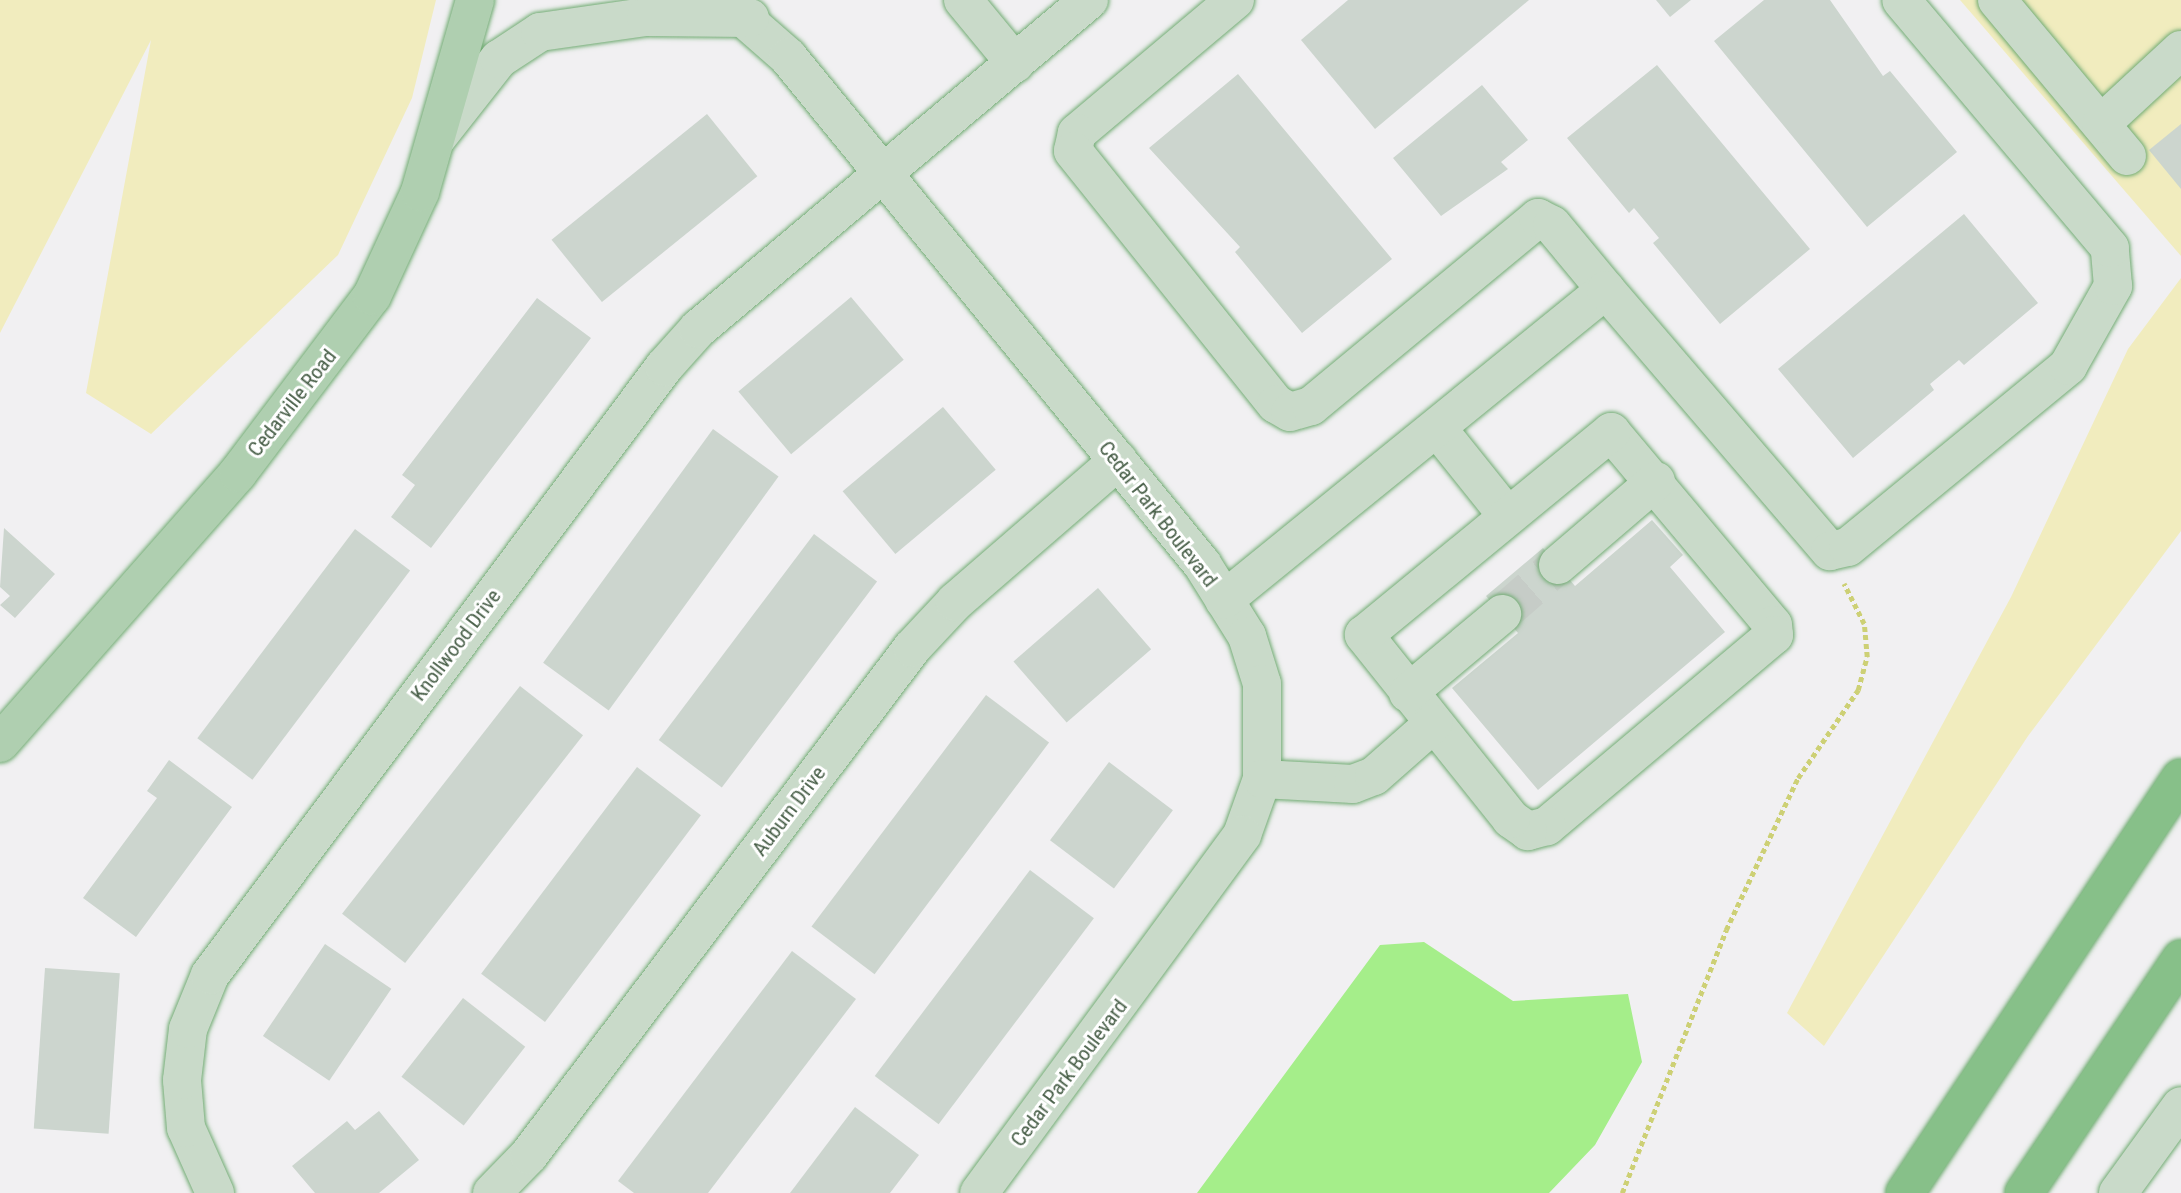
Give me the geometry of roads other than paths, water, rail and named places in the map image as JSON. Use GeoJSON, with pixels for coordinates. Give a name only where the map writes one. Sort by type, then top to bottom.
{"type":"FeatureCollection","features":[{"type":"Feature","properties":{"kind":"highway"},"geometry":{"type":"LineString","coordinates":[[1905,1193],[2181,778]]}},
{"type":"Feature","properties":{"kind":"highway"},"geometry":{"type":"LineString","coordinates":[[2024,1193],[2181,959]]}},
{"type":"Feature","properties":{"kind":"main road","name":"Cedarville Road"},"geometry":{"type":"LineString","coordinates":[[0,743],[238,473],[329,357],[392,255],[436,139],[475,0]]}},
{"type":"Feature","properties":{"kind":"street"},"geometry":{"type":"LineString","coordinates":[[963,0],[1015,63]]}},
{"type":"Feature","properties":{"kind":"street","name":"Knollwood Drive"},"geometry":{"type":"LineString","coordinates":[[215,1193],[186,1128],[182,1080],[188,1029],[210,975],[664,367],[698,329],[1089,0]]}},
{"type":"Feature","properties":{"kind":"street"},"geometry":{"type":"LineString","coordinates":[[1235,0],[1077,134],[1073,151],[1276,404],[1290,412],[1311,406],[1538,218],[1552,226],[1830,551],[1848,547],[2068,366],[2113,286],[2116,267],[2110,248],[1901,0]]}},
{"type":"Feature","properties":{"kind":"street"},"geometry":{"type":"LineString","coordinates":[[1997,0],[2127,156]]}},
{"type":"Feature","properties":{"kind":"street"},"geometry":{"type":"LineString","coordinates":[[436,139],[499,59],[540,32],[737,6]]}},
{"type":"Feature","properties":{"kind":"street","name":"Cedar Park Boulevard"},"geometry":{"type":"LineString","coordinates":[[737,6],[884,173],[1118,461],[1224,600],[1247,636],[1262,684],[1262,779],[1242,835],[1213,881],[979,1193]]}},
{"type":"Feature","properties":{"kind":"street"},"geometry":{"type":"LineString","coordinates":[[2101,124],[2181,50]]}},
{"type":"Feature","properties":{"kind":"street"},"geometry":{"type":"LineString","coordinates":[[1224,600],[1606,290]]}},
{"type":"Feature","properties":{"kind":"street"},"geometry":{"type":"LineString","coordinates":[[1437,428],[1506,514]]}},
{"type":"Feature","properties":{"kind":"street"},"geometry":{"type":"LineString","coordinates":[[1611,432],[1656,481],[1773,625],[1768,646],[1547,826],[1528,831],[1511,819],[1364,635],[1506,514],[1611,432]]}},
{"type":"Feature","properties":{"kind":"street","name":"Auburn Drive"},"geometry":{"type":"LineString","coordinates":[[492,1193],[529,1155],[912,648],[955,602],[1118,461]]}},
{"type":"Feature","properties":{"kind":"street"},"geometry":{"type":"LineString","coordinates":[[1558,565],[1656,481]]}},
{"type":"Feature","properties":{"kind":"street"},"geometry":{"type":"LineString","coordinates":[[1408,693],[1502,614]]}},
{"type":"Feature","properties":{"kind":"street"},"geometry":{"type":"LineString","coordinates":[[1262,779],[1353,785],[1374,776],[1433,724]]}},
{"type":"Feature","properties":{"kind":"street"},"geometry":{"type":"LineString","coordinates":[[2118,1193],[2181,1106]]}},
{"type":"Feature","properties":{"kind":"tunnel"},"geometry":{"type":"LineString","coordinates":[[1502,614],[1558,565]]}}]}
